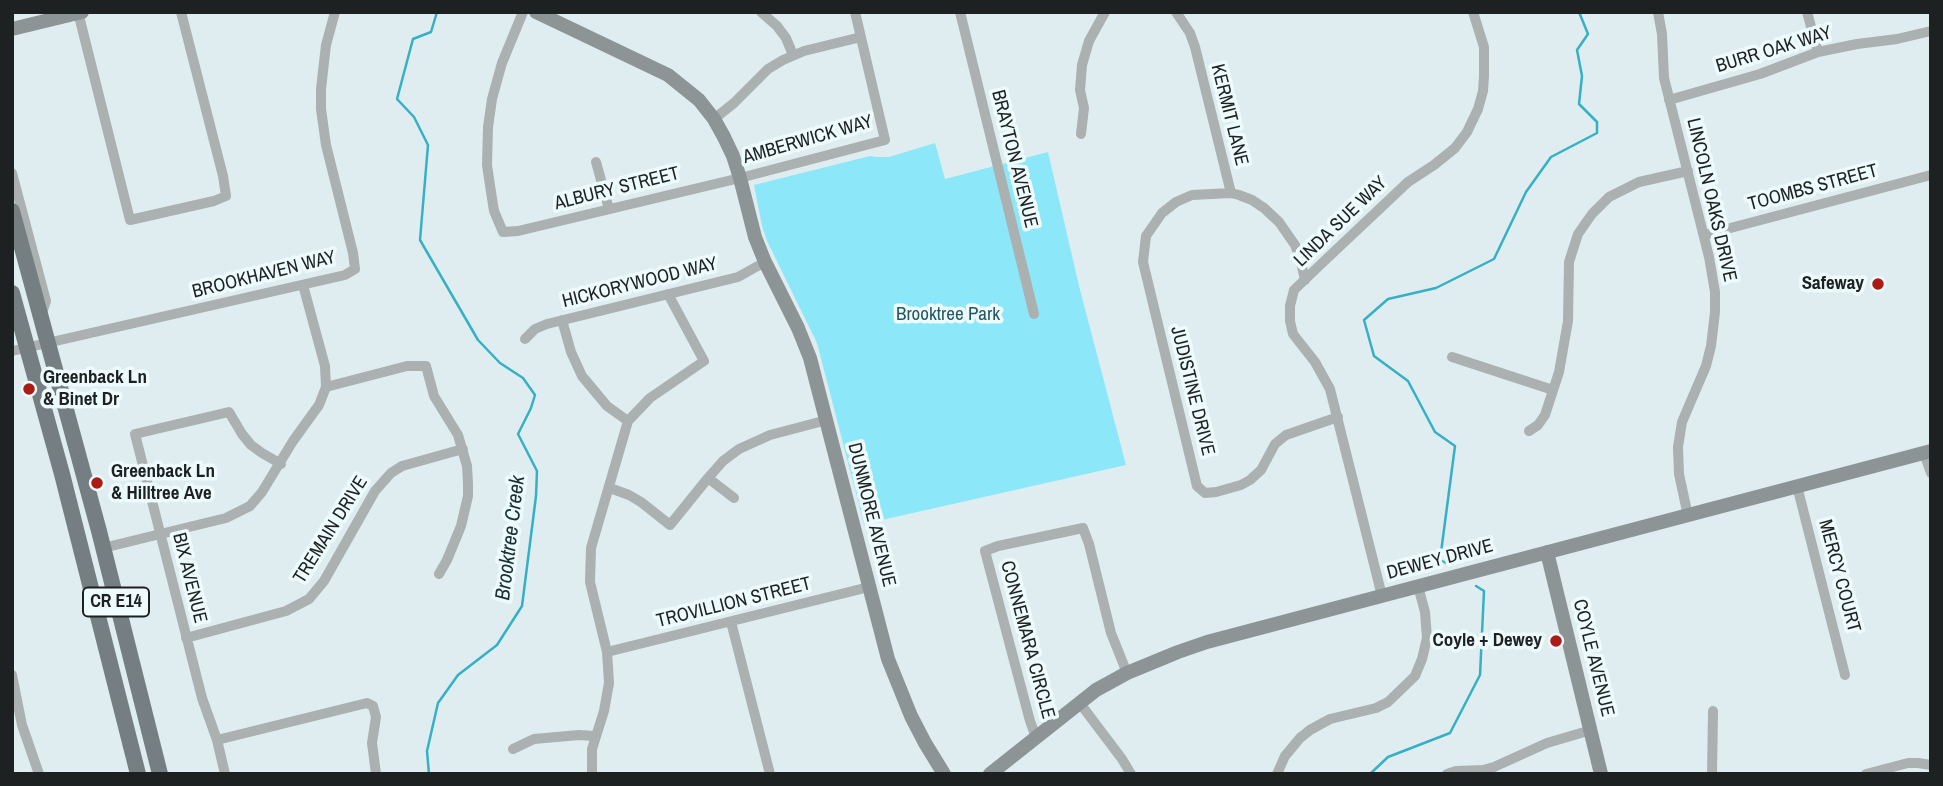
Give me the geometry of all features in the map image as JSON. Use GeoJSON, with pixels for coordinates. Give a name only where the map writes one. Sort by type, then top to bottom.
{"type":"FeatureCollection","features":[{"type":"Feature","properties":{"kind":"main road","name":"CR E14"},"geometry":{"type":"LineString","coordinates":[[12,211],[103,548],[160,774]]}},
{"type":"Feature","properties":{"kind":"main road","name":"CR E14"},"geometry":{"type":"LineString","coordinates":[[12,293],[20,350],[75,523],[138,774]]}},
{"type":"Feature","properties":{"kind":"main road"},"geometry":{"type":"LineString","coordinates":[[75,523],[103,548]]}},
{"type":"Feature","properties":{"kind":"street"},"geometry":{"type":"LineString","coordinates":[[12,29],[79,13],[130,220],[226,196],[181,12]]}},
{"type":"Feature","properties":{"kind":"street","name":"BROOKHAVEN WAY"},"geometry":{"type":"LineString","coordinates":[[20,350],[345,275],[355,269],[322,117],[321,89],[326,45],[335,12]]}},
{"type":"Feature","properties":{"kind":"street","name":"ALBURY STREET"},"geometry":{"type":"LineString","coordinates":[[523,12],[502,63],[488,127],[487,164],[494,211],[503,232],[518,231],[740,178]]}},
{"type":"Feature","properties":{"kind":"street","name":"DUNMORE AVENUE"},"geometry":{"type":"LineString","coordinates":[[537,12],[658,68],[691,93],[714,119],[733,156],[752,230],[806,346],[888,659],[898,688],[925,743],[944,774]]}},
{"type":"Feature","properties":{"kind":"street"},"geometry":{"type":"LineString","coordinates":[[761,12],[786,38],[793,55]]}},
{"type":"Feature","properties":{"kind":"street","name":"AMBERWICK WAY"},"geometry":{"type":"LineString","coordinates":[[740,178],[886,140],[855,12]]}},
{"type":"Feature","properties":{"kind":"street","name":"BRAYTON AVENUE"},"geometry":{"type":"LineString","coordinates":[[960,12],[1034,314]]}},
{"type":"Feature","properties":{"kind":"street"},"geometry":{"type":"LineString","coordinates":[[1081,134],[1084,108],[1080,90],[1082,65],[1089,41],[1105,12]]}},
{"type":"Feature","properties":{"kind":"street","name":"KERMIT LANE"},"geometry":{"type":"LineString","coordinates":[[1176,12],[1190,33],[1195,47],[1231,194],[1252,200],[1279,222],[1295,245],[1305,280]]}},
{"type":"Feature","properties":{"kind":"street","name":"LINDA SUE WAY"},"geometry":{"type":"LineString","coordinates":[[1382,596],[1330,388],[1323,374],[1293,334],[1290,306],[1294,290],[1408,182],[1455,148],[1467,132],[1478,109],[1485,75],[1484,47],[1473,12]]}},
{"type":"Feature","properties":{"kind":"street","name":"LINCOLN OAKS DRIVE"},"geometry":{"type":"LineString","coordinates":[[1658,12],[1664,78],[1713,271],[1715,312],[1711,346],[1706,366],[1679,434],[1679,474],[1688,516]]}},
{"type":"Feature","properties":{"kind":"street"},"geometry":{"type":"LineString","coordinates":[[1807,12],[1818,52]]}},
{"type":"Feature","properties":{"kind":"street","name":"BURR OAK WAY"},"geometry":{"type":"LineString","coordinates":[[1669,100],[1742,80],[1818,52],[1897,40],[1931,30]]}},
{"type":"Feature","properties":{"kind":"street"},"geometry":{"type":"LineString","coordinates":[[714,119],[768,69],[793,55],[861,37]]}},
{"type":"Feature","properties":{"kind":"street"},"geometry":{"type":"LineString","coordinates":[[596,162],[608,209]]}},
{"type":"Feature","properties":{"kind":"street"},"geometry":{"type":"LineString","coordinates":[[1529,431],[1538,425],[1545,415],[1559,372],[1568,321],[1569,262],[1578,234],[1592,214],[1609,197],[1639,182],[1688,171]]}},
{"type":"Feature","properties":{"kind":"street"},"geometry":{"type":"LineString","coordinates":[[12,173],[46,301],[41,317]]}},
{"type":"Feature","properties":{"kind":"street","name":"TOOMBS STREET"},"geometry":{"type":"LineString","coordinates":[[1704,235],[1931,175]]}},
{"type":"Feature","properties":{"kind":"street","name":"JUDISTINE DRIVE"},"geometry":{"type":"LineString","coordinates":[[1231,194],[1192,195],[1176,202],[1162,213],[1146,236],[1143,262],[1197,486],[1205,493],[1241,485],[1261,470],[1275,444],[1286,435],[1338,417]]}},
{"type":"Feature","properties":{"kind":"street","name":"HICKORYWOOD WAY"},"geometry":{"type":"LineString","coordinates":[[525,339],[535,329],[562,320],[738,277],[765,262]]}},
{"type":"Feature","properties":{"kind":"street"},"geometry":{"type":"LineString","coordinates":[[103,548],[226,518],[256,501],[319,405],[326,387],[325,366],[303,285]]}},
{"type":"Feature","properties":{"kind":"street"},"geometry":{"type":"LineString","coordinates":[[592,774],[592,748],[609,683],[607,652],[590,582],[591,548],[628,421],[650,398],[704,361],[668,294]]}},
{"type":"Feature","properties":{"kind":"street"},"geometry":{"type":"LineString","coordinates":[[562,320],[571,352],[582,376],[607,406],[628,421]]}},
{"type":"Feature","properties":{"kind":"street"},"geometry":{"type":"LineString","coordinates":[[1452,357],[1553,390]]}},
{"type":"Feature","properties":{"kind":"street"},"geometry":{"type":"LineString","coordinates":[[326,387],[407,366],[426,366],[434,396],[458,435],[467,466],[466,507],[461,526],[439,573]]}},
{"type":"Feature","properties":{"kind":"street","name":"BIX AVENUE"},"geometry":{"type":"LineString","coordinates":[[225,774],[186,638],[135,435],[229,412],[251,445],[281,464]]}},
{"type":"Feature","properties":{"kind":"street"},"geometry":{"type":"LineString","coordinates":[[610,488],[641,502],[670,525],[723,461],[739,449],[757,440],[827,420]]}},
{"type":"Feature","properties":{"kind":"street","name":"TREMAIN DRIVE"},"geometry":{"type":"LineString","coordinates":[[186,638],[286,611],[309,599],[324,581],[375,491],[391,473],[402,466],[463,449]]}},
{"type":"Feature","properties":{"kind":"street"},"geometry":{"type":"LineString","coordinates":[[1927,452],[1931,473]]}},
{"type":"Feature","properties":{"kind":"street","name":"DEWEY DRIVE"},"geometry":{"type":"LineString","coordinates":[[990,774],[1079,702],[1127,673],[1207,642],[1927,452]]}},
{"type":"Feature","properties":{"kind":"street"},"geometry":{"type":"LineString","coordinates":[[708,478],[734,499]]}},
{"type":"Feature","properties":{"kind":"street","name":"MERCY COURT"},"geometry":{"type":"LineString","coordinates":[[1797,486],[1845,675]]}},
{"type":"Feature","properties":{"kind":"street","name":"CONNEMARA CIRCLE"},"geometry":{"type":"LineString","coordinates":[[1036,737],[985,551],[1083,528],[1111,634],[1127,673]]}},
{"type":"Feature","properties":{"kind":"street","name":"COYLE AVENUE"},"geometry":{"type":"LineString","coordinates":[[1547,552],[1601,774]]}},
{"type":"Feature","properties":{"kind":"street"},"geometry":{"type":"LineString","coordinates":[[1277,774],[1285,756],[1310,730],[1330,719],[1376,708],[1388,702],[1415,677],[1427,639],[1425,611],[1418,586]]}},
{"type":"Feature","properties":{"kind":"street","name":"TROVILLION STREET"},"geometry":{"type":"LineString","coordinates":[[607,652],[869,587]]}},
{"type":"Feature","properties":{"kind":"street"},"geometry":{"type":"LineString","coordinates":[[731,622],[770,774]]}},
{"type":"Feature","properties":{"kind":"street"},"geometry":{"type":"LineString","coordinates":[[12,675],[22,725],[39,774]]}},
{"type":"Feature","properties":{"kind":"street"},"geometry":{"type":"LineString","coordinates":[[1079,702],[1131,774]]}},
{"type":"Feature","properties":{"kind":"street"},"geometry":{"type":"LineString","coordinates":[[217,740],[367,703],[373,706],[376,717],[372,743],[376,774]]}},
{"type":"Feature","properties":{"kind":"street"},"geometry":{"type":"LineString","coordinates":[[1712,774],[1713,711]]}},
{"type":"Feature","properties":{"kind":"street"},"geometry":{"type":"LineString","coordinates":[[1447,774],[1494,767],[1558,739],[1591,730]]}},
{"type":"Feature","properties":{"kind":"street"},"geometry":{"type":"LineString","coordinates":[[513,749],[534,738],[595,736]]}},
{"type":"Feature","properties":{"kind":"street"},"geometry":{"type":"LineString","coordinates":[[1866,774],[1909,763],[1931,765]]}},
{"type":"Feature","properties":{"kind":"green space","name":"Brooktree Park"},"geometry":{"type":"Polygon","coordinates":[[[935,143],[945,179],[1048,152],[1079,286],[1126,465],[864,524],[817,343],[767,241],[754,185],[870,156],[889,157],[935,143]]]}},
{"type":"Feature","properties":{"kind":"waterway","name":"Brooktree Creek"},"geometry":{"type":"LineString","coordinates":[[429,774],[427,751],[438,703],[458,675],[497,645],[522,606],[537,471],[518,434],[535,395],[523,378],[500,363],[478,340],[420,240],[428,145],[414,117],[397,99],[413,39],[431,32],[437,12]]}},
{"type":"Feature","properties":{"kind":"waterway"},"geometry":{"type":"LineString","coordinates":[[1446,563],[1440,560],[1455,446],[1435,432],[1408,381],[1374,356],[1364,320],[1388,299],[1436,288],[1494,259],[1526,192],[1551,157],[1597,133],[1597,122],[1579,104],[1582,76],[1577,50],[1588,34],[1579,12]]}},
{"type":"Feature","properties":{"kind":"waterway"},"geometry":{"type":"LineString","coordinates":[[1370,774],[1388,757],[1450,733],[1480,675],[1484,591],[1476,586]]}},
{"type":"Feature","properties":{"kind":"place","name":"Safeway"},"geometry":{"type":"Point","coordinates":[1878,284]}},
{"type":"Feature","properties":{"kind":"place","name":"Greenback Ln & Binet Dr"},"geometry":{"type":"Point","coordinates":[29,389]}},
{"type":"Feature","properties":{"kind":"place","name":"Greenback Ln & Hilltree Ave"},"geometry":{"type":"Point","coordinates":[97,483]}},
{"type":"Feature","properties":{"kind":"place","name":"Coyle + Dewey"},"geometry":{"type":"Point","coordinates":[1556,641]}}]}
